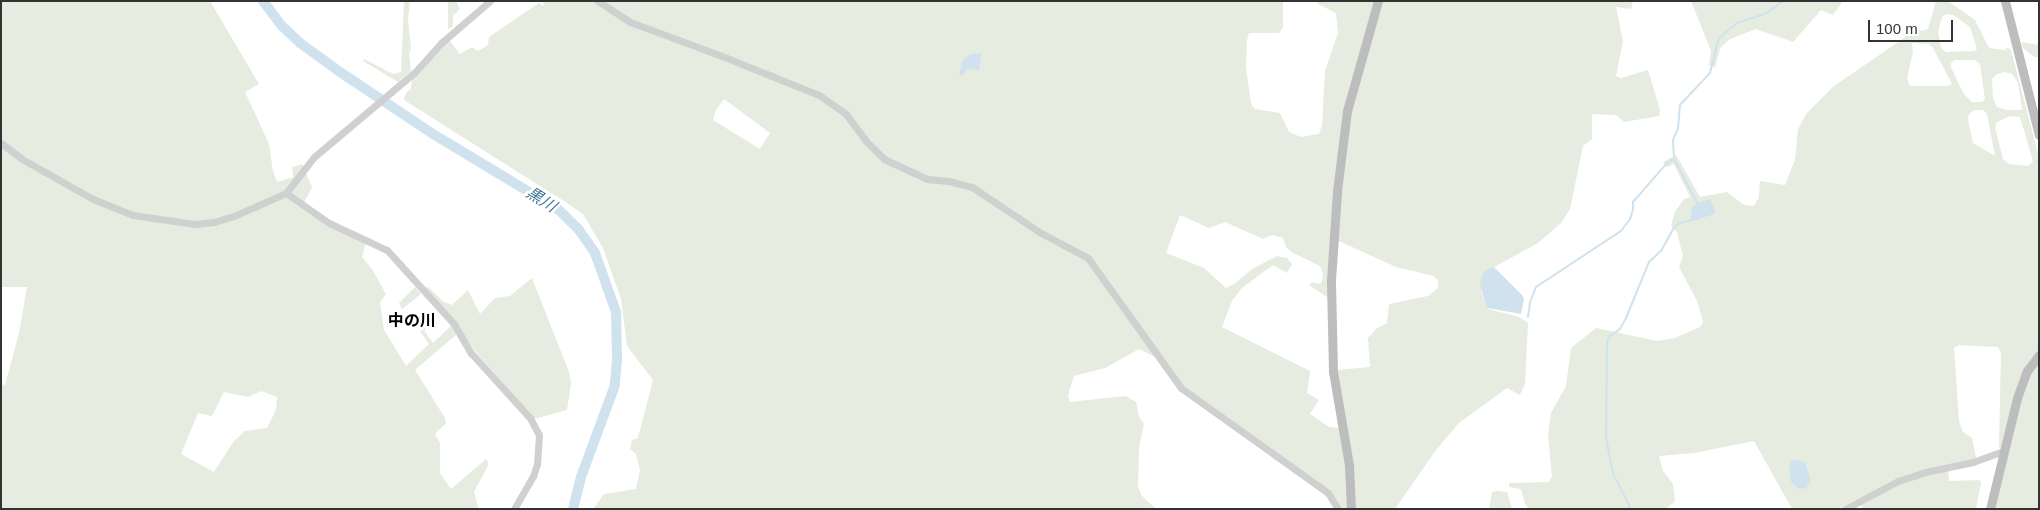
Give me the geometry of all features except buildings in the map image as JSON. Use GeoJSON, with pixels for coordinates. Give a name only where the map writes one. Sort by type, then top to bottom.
{"type":"FeatureCollection","features":[{"type":"Feature","properties":{"kind":"street"},"geometry":{"type":"LineString","coordinates":[[1,144],[93,199],[122,212],[148,218],[195,224],[214,222],[234,216],[286,193],[314,156],[398,86],[442,43],[490,1]]}},
{"type":"Feature","properties":{"kind":"street"},"geometry":{"type":"LineString","coordinates":[[598,1],[630,22],[819,95],[845,113],[865,140],[884,159],[927,179],[949,181],[972,187],[1040,233],[1088,258],[1181,388],[1328,493],[1338,509]]}},
{"type":"Feature","properties":{"kind":"street"},"geometry":{"type":"LineString","coordinates":[[1351,509],[1349,465],[1333,370],[1331,280],[1337,191],[1347,111],[1378,1]]}},
{"type":"Feature","properties":{"kind":"street"},"geometry":{"type":"LineString","coordinates":[[2005,1],[2039,135]]}},
{"type":"Feature","properties":{"kind":"street"},"geometry":{"type":"LineString","coordinates":[[286,193],[329,223],[391,254],[454,324],[472,352],[530,418],[539,435],[537,464],[533,476],[514,509]]}},
{"type":"Feature","properties":{"kind":"street"},"geometry":{"type":"LineString","coordinates":[[1990,509],[2016,398],[2028,371],[2039,355]]}},
{"type":"Feature","properties":{"kind":"street"},"geometry":{"type":"LineString","coordinates":[[1845,509],[1898,480],[1973,462],[2004,451]]}},
{"type":"Feature","properties":{"kind":"shaded area"},"geometry":{"type":"Polygon","coordinates":[[[1,1],[210,1],[259,84],[245,92],[269,144],[273,171],[277,182],[293,177],[292,167],[302,164],[312,187],[302,207],[366,243],[362,257],[372,269],[386,294],[380,302],[384,330],[406,366],[429,344],[420,331],[425,326],[425,332],[433,343],[451,326],[457,334],[415,370],[445,418],[446,423],[435,434],[440,443],[440,473],[451,489],[486,459],[489,464],[474,492],[479,509],[1,509],[1,384],[5,385],[19,333],[27,287],[3,287],[1,285],[1,1]],[[261,391],[248,397],[224,392],[212,416],[198,413],[181,454],[214,472],[234,441],[245,431],[267,428],[276,410],[277,397],[261,391]]]}},
{"type":"Feature","properties":{"kind":"shaded area"},"geometry":{"type":"Polygon","coordinates":[[[404,1],[410,1],[408,19],[411,71],[398,82],[363,61],[364,59],[393,74],[401,72],[404,1]]]}},
{"type":"Feature","properties":{"kind":"shaded area"},"geometry":{"type":"Polygon","coordinates":[[[448,1],[456,1],[460,9],[453,16],[453,26],[448,29],[448,1]]]}},
{"type":"Feature","properties":{"kind":"shaded area"},"geometry":{"type":"Polygon","coordinates":[[[543,1],[1283,1],[1283,27],[1279,33],[1249,33],[1246,67],[1251,104],[1255,109],[1280,113],[1289,132],[1301,137],[1319,134],[1322,125],[1325,71],[1338,33],[1336,13],[1318,4],[1317,1],[1633,1],[1631,9],[1616,7],[1623,41],[1616,76],[1621,78],[1648,70],[1660,110],[1659,116],[1624,122],[1616,115],[1592,114],[1592,139],[1583,146],[1570,209],[1562,222],[1538,243],[1489,270],[1483,277],[1481,291],[1488,309],[1519,317],[1528,323],[1525,384],[1520,395],[1507,388],[1459,423],[1436,450],[1395,509],[1339,509],[1330,492],[1190,393],[1155,357],[1139,349],[1105,368],[1074,376],[1068,395],[1070,402],[1126,396],[1136,402],[1139,417],[1144,424],[1139,448],[1138,487],[1142,496],[1156,509],[593,509],[604,494],[636,489],[640,470],[636,454],[630,449],[632,440],[638,438],[653,380],[627,346],[621,299],[603,248],[583,214],[404,100],[406,93],[411,88],[412,79],[449,40],[460,54],[472,47],[478,51],[488,45],[489,37],[539,3],[544,6],[543,1]],[[724,99],[716,110],[713,120],[760,149],[770,133],[724,99]],[[1180,215],[1166,253],[1204,268],[1226,288],[1252,269],[1277,256],[1287,258],[1292,264],[1287,273],[1273,265],[1242,288],[1232,301],[1222,327],[1310,371],[1307,393],[1319,400],[1310,414],[1329,427],[1338,428],[1336,370],[1370,367],[1368,338],[1376,329],[1387,323],[1389,304],[1428,296],[1438,288],[1438,281],[1434,276],[1396,267],[1339,241],[1331,240],[1329,296],[1327,297],[1309,285],[1312,282],[1320,284],[1322,281],[1323,273],[1320,266],[1293,253],[1286,247],[1283,238],[1272,235],[1263,239],[1225,222],[1209,228],[1180,215]]]}},
{"type":"Feature","properties":{"kind":"shaded area"},"geometry":{"type":"Polygon","coordinates":[[[1691,1],[1843,1],[1833,15],[1821,10],[1793,42],[1756,29],[1730,39],[1720,48],[1715,68],[1709,65],[1711,51],[1691,1]]]}},
{"type":"Feature","properties":{"kind":"shaded area"},"geometry":{"type":"Polygon","coordinates":[[[1936,1],[1948,1],[1975,20],[1989,48],[2005,50],[2007,47],[2011,50],[2039,157],[2039,509],[1991,509],[2005,451],[1999,447],[2001,353],[1998,347],[1959,345],[1954,348],[1959,421],[1963,432],[1972,438],[1977,462],[1948,471],[1949,481],[1980,480],[1976,509],[1863,509],[1856,500],[1838,509],[1792,509],[1754,441],[1694,453],[1659,456],[1663,471],[1673,484],[1675,501],[1666,509],[1529,509],[1525,504],[1521,489],[1509,487],[1509,483],[1549,482],[1552,477],[1548,436],[1551,413],[1566,386],[1571,348],[1596,328],[1657,341],[1675,338],[1700,327],[1703,322],[1697,301],[1679,267],[1683,256],[1677,232],[1671,226],[1675,212],[1684,199],[1690,197],[1674,164],[1667,167],[1663,162],[1676,155],[1700,197],[1727,192],[1744,205],[1754,206],[1759,197],[1760,181],[1785,185],[1795,160],[1798,129],[1806,114],[1834,86],[1904,38],[1910,31],[1917,28],[1922,31],[1928,29],[1936,1]],[[1946,14],[1942,17],[1938,32],[1941,48],[1946,52],[1974,51],[1977,49],[1970,27],[1953,15],[1946,14]],[[1912,43],[1913,52],[1907,78],[1910,86],[1948,86],[1952,84],[1929,44],[1912,43]],[[1955,60],[1951,63],[1963,93],[1972,102],[1982,102],[1985,99],[1980,64],[1975,60],[1955,60]],[[2005,72],[1997,74],[1992,79],[1993,98],[1997,107],[2007,110],[2022,110],[2018,83],[2012,74],[2005,72]],[[1974,110],[1969,114],[1968,120],[1973,143],[1995,156],[1987,114],[1983,110],[1974,110]],[[2010,116],[1997,122],[1995,127],[2003,159],[2009,164],[2028,166],[2033,161],[2020,117],[2010,116]]]}},
{"type":"Feature","properties":{"kind":"shaded area"},"geometry":{"type":"Polygon","coordinates":[[[2022,42],[2039,45],[2039,57],[2034,57],[2022,47],[2022,42]]]}},
{"type":"Feature","properties":{"kind":"shaded area"},"geometry":{"type":"Polygon","coordinates":[[[532,278],[569,372],[571,383],[567,410],[534,419],[474,350],[448,313],[425,288],[428,287],[444,302],[452,305],[468,290],[480,314],[495,298],[510,296],[532,278]]]}},
{"type":"Feature","properties":{"kind":"shaded area"},"geometry":{"type":"Polygon","coordinates":[[[415,287],[421,294],[402,309],[399,303],[415,287]]]}},
{"type":"Feature","properties":{"kind":"shaded area"},"geometry":{"type":"Polygon","coordinates":[[[1492,492],[1507,492],[1512,509],[1489,509],[1492,492]]]}},
{"type":"Feature","properties":{"kind":"water"},"geometry":{"type":"Polygon","coordinates":[[[982,53],[979,70],[967,69],[963,75],[959,76],[963,60],[970,54],[982,53]]]}},
{"type":"Feature","properties":{"kind":"water"},"geometry":{"type":"Polygon","coordinates":[[[1710,199],[1715,211],[1714,214],[1693,221],[1691,219],[1692,207],[1710,199]]]}},
{"type":"Feature","properties":{"kind":"water"},"geometry":{"type":"Polygon","coordinates":[[[1494,267],[1522,295],[1524,299],[1521,314],[1487,308],[1480,285],[1482,275],[1486,270],[1494,267]]]}},
{"type":"Feature","properties":{"kind":"water"},"geometry":{"type":"Polygon","coordinates":[[[1791,461],[1805,462],[1811,481],[1806,488],[1799,489],[1791,482],[1789,470],[1791,461]]]}},
{"type":"Feature","properties":{"kind":"waterway","name":"黒川"},"geometry":{"type":"LineString","coordinates":[[263,1],[282,26],[300,43],[340,72],[433,134],[559,210],[579,230],[595,253],[616,312],[617,360],[615,385],[581,477],[573,509]]}},
{"type":"Feature","properties":{"kind":"waterway"},"geometry":{"type":"LineString","coordinates":[[1528,317],[1530,302],[1536,287],[1621,231],[1630,219],[1633,202],[1667,163],[1674,159],[1673,140],[1678,128],[1680,105],[1710,73],[1719,38],[1737,23],[1765,14],[1783,1]]}},
{"type":"Feature","properties":{"kind":"waterway"},"geometry":{"type":"LineString","coordinates":[[1674,159],[1697,203]]}},
{"type":"Feature","properties":{"kind":"waterway"},"geometry":{"type":"LineString","coordinates":[[1631,509],[1613,474],[1606,437],[1607,341],[1610,336],[1620,329],[1626,318],[1649,262],[1661,251],[1674,228],[1679,223],[1692,220]]}},
{"type":"Feature","properties":{"kind":"district","name":"中の川"},"geometry":{"type":"Point","coordinates":[412,321]}}]}
